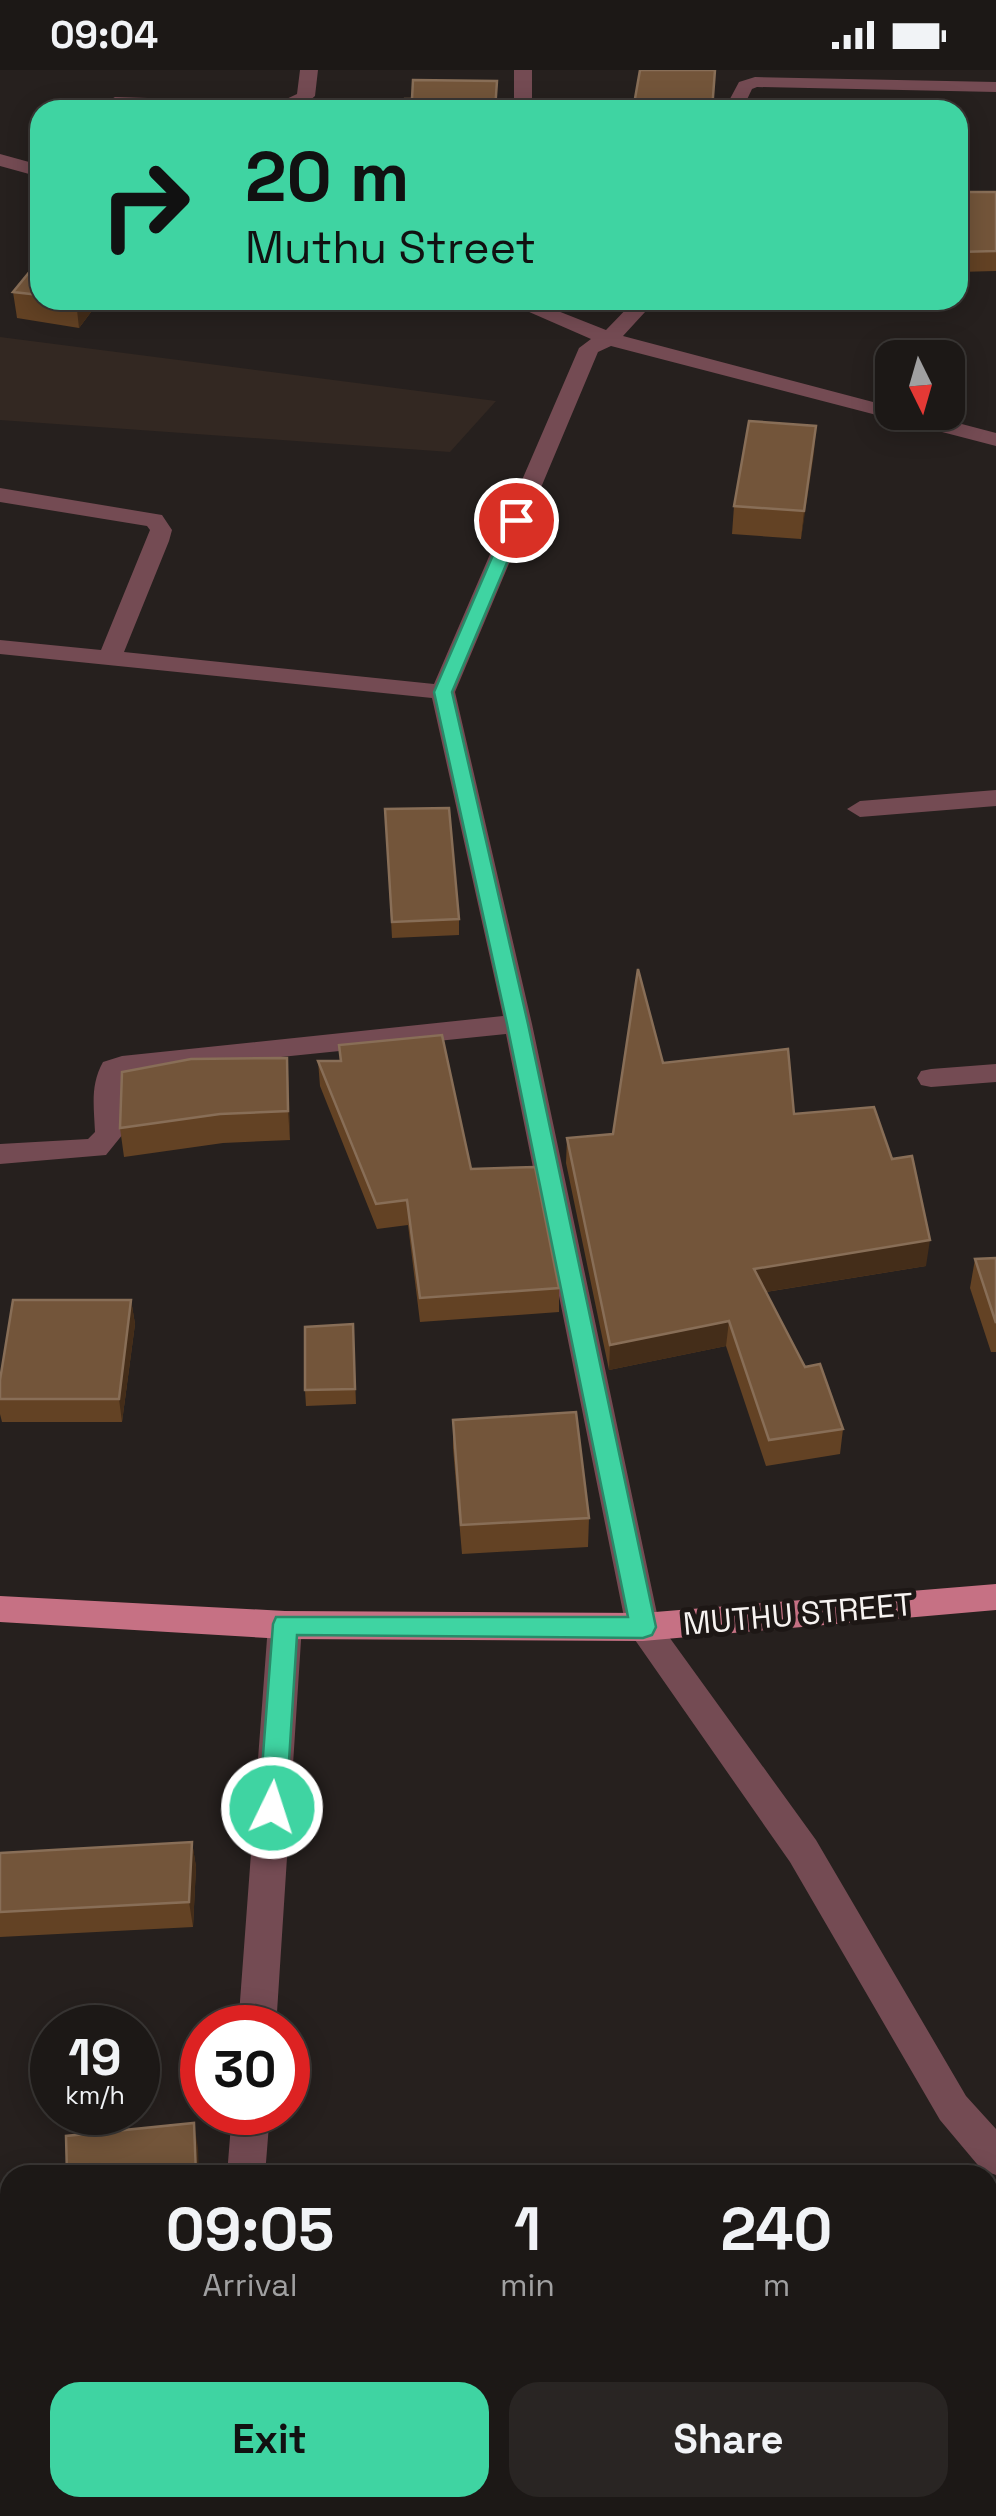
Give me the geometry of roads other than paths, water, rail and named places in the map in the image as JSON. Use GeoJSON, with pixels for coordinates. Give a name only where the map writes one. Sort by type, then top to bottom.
{"type":"FeatureCollection","features":[{"type":"Feature","properties":{"kind":"main road","name":"MUTHU STREET"},"geometry":{"type":"LineString","coordinates":[[0,1609],[285,1624],[643,1627],[996,1598]]}},
{"type":"Feature","properties":{"kind":"street"},"geometry":{"type":"LineString","coordinates":[[300,100],[306,96],[308,70]]}},
{"type":"Feature","properties":{"kind":"street"},"geometry":{"type":"LineString","coordinates":[[523,70],[523,100]]}},
{"type":"Feature","properties":{"kind":"street"},"geometry":{"type":"LineString","coordinates":[[738,100],[745,86],[755,82],[996,87]]}},
{"type":"Feature","properties":{"kind":"street"},"geometry":{"type":"LineString","coordinates":[[0,160],[30,168]]}},
{"type":"Feature","properties":{"kind":"street"},"geometry":{"type":"LineString","coordinates":[[537,310],[609,339],[996,440]]}},
{"type":"Feature","properties":{"kind":"street"},"geometry":{"type":"LineString","coordinates":[[637,310],[609,339],[590,348],[443,692],[518,1024],[643,1627],[803,1851],[952,2108],[996,2157]]}},
{"type":"Feature","properties":{"kind":"street"},"geometry":{"type":"LineString","coordinates":[[0,495],[154,520],[161,530],[110,658]]}},
{"type":"Feature","properties":{"kind":"street"},"geometry":{"type":"LineString","coordinates":[[0,647],[443,692]]}},
{"type":"Feature","properties":{"kind":"street"},"geometry":{"type":"LineString","coordinates":[[860,808],[996,798]]}},
{"type":"Feature","properties":{"kind":"street"},"geometry":{"type":"LineString","coordinates":[[0,1154],[96,1148],[109,1134],[107,1086],[113,1069],[132,1062],[518,1024]]}},
{"type":"Feature","properties":{"kind":"street"},"geometry":{"type":"LineString","coordinates":[[931,1078],[996,1073]]}},
{"type":"Feature","properties":{"kind":"street"},"geometry":{"type":"LineString","coordinates":[[259,2005],[285,1624]]}},
{"type":"Feature","properties":{"kind":"street"},"geometry":{"type":"LineString","coordinates":[[247,2165],[249,2135]]}}]}
